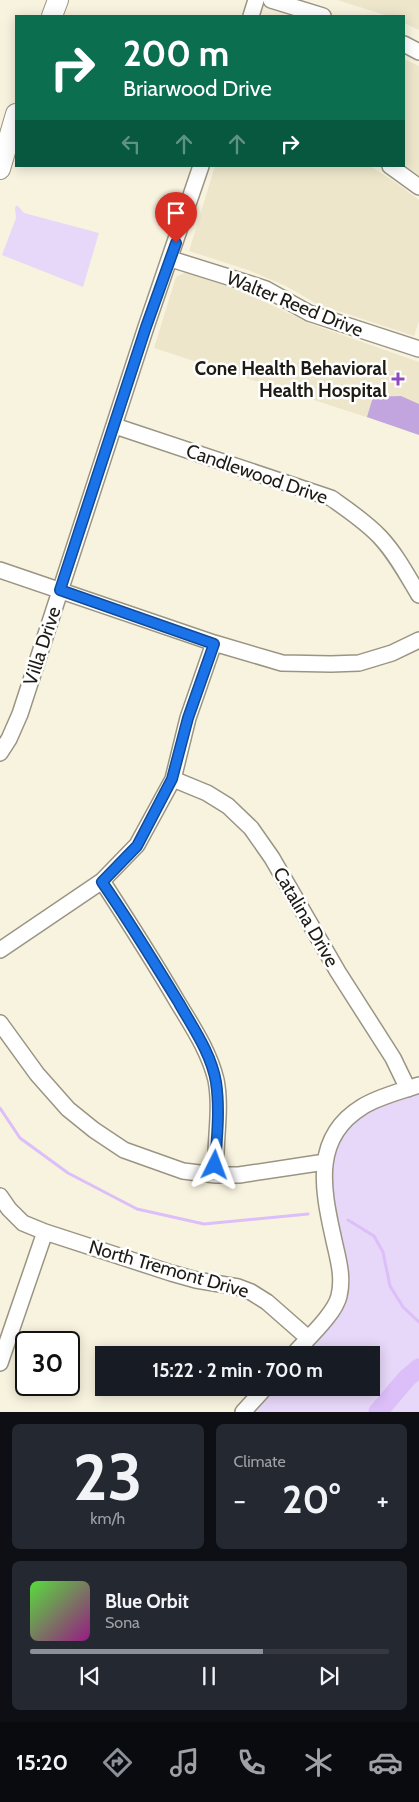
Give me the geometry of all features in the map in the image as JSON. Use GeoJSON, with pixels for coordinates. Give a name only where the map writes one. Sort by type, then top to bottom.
{"type":"FeatureCollection","features":[{"type":"Feature","properties":{"kind":"main road"},"geometry":{"type":"LineString","coordinates":[[52,15],[58,0]]}},
{"type":"Feature","properties":{"kind":"main road"},"geometry":{"type":"LineString","coordinates":[[0,169],[10,120]]}},
{"type":"Feature","properties":{"kind":"street"},"geometry":{"type":"LineString","coordinates":[[251,15],[256,0]]}},
{"type":"Feature","properties":{"kind":"street"},"geometry":{"type":"LineString","coordinates":[[270,0],[320,15]]}},
{"type":"Feature","properties":{"kind":"street"},"geometry":{"type":"LineString","coordinates":[[405,45],[419,52]]}},
{"type":"Feature","properties":{"kind":"street","name":"Villa Drive"},"geometry":{"type":"LineString","coordinates":[[0,753],[9,739],[20,714],[146,327],[201,167]]}},
{"type":"Feature","properties":{"kind":"street"},"geometry":{"type":"LineString","coordinates":[[391,167],[419,187]]}},
{"type":"Feature","properties":{"kind":"street","name":"Walter Reed Drive"},"geometry":{"type":"LineString","coordinates":[[170,259],[254,285],[309,312],[419,349]]}},
{"type":"Feature","properties":{"kind":"street","name":"Candlewood Drive"},"geometry":{"type":"LineString","coordinates":[[115,426],[331,498],[380,537],[399,561],[419,595]]}},
{"type":"Feature","properties":{"kind":"street"},"geometry":{"type":"LineString","coordinates":[[0,570],[214,644],[282,663],[359,663],[392,653],[419,640]]}},
{"type":"Feature","properties":{"kind":"street"},"geometry":{"type":"LineString","coordinates":[[0,950],[102,882],[137,846],[172,779],[188,718],[214,644]]}},
{"type":"Feature","properties":{"kind":"street","name":"Catalina Drive"},"geometry":{"type":"LineString","coordinates":[[172,779],[214,797],[228,806],[251,828],[272,858],[338,972],[413,1087]]}},
{"type":"Feature","properties":{"kind":"street"},"geometry":{"type":"LineString","coordinates":[[102,882],[147,949],[199,1037],[210,1061],[216,1081],[219,1107],[216,1175]]}},
{"type":"Feature","properties":{"kind":"street"},"geometry":{"type":"LineString","coordinates":[[0,1023],[36,1074],[68,1108],[94,1130],[124,1150],[183,1171],[216,1175],[239,1175],[325,1162]]}},
{"type":"Feature","properties":{"kind":"street"},"geometry":{"type":"LineString","coordinates":[[301,1346],[326,1319],[339,1298],[342,1278],[326,1206],[323,1177],[325,1162],[334,1133],[344,1119],[364,1106],[413,1087]]}},
{"type":"Feature","properties":{"kind":"street","name":"North Tremont Drive"},"geometry":{"type":"LineString","coordinates":[[0,1196],[8,1209],[24,1223],[45,1232],[196,1280],[238,1286],[267,1302],[308,1338]]}},
{"type":"Feature","properties":{"kind":"street"},"geometry":{"type":"LineString","coordinates":[[0,1363],[45,1232]]}},
{"type":"Feature","properties":{"kind":"street"},"geometry":{"type":"LineString","coordinates":[[243,1412],[258,1396]]}},
{"type":"Feature","properties":{"kind":"shaded area"},"geometry":{"type":"Polygon","coordinates":[[[337,0],[419,0],[419,30],[405,23],[405,15],[385,15],[337,0]]]}},
{"type":"Feature","properties":{"kind":"shaded area"},"geometry":{"type":"Polygon","coordinates":[[[405,59],[419,66],[419,175],[405,166],[405,59]]]}},
{"type":"Feature","properties":{"kind":"shaded area"},"geometry":{"type":"Polygon","coordinates":[[[215,167],[372,167],[419,200],[419,321],[414,336],[317,304],[286,286],[248,270],[189,251],[215,167]]]}},
{"type":"Feature","properties":{"kind":"shaded area"},"geometry":{"type":"Polygon","coordinates":[[[16,206],[24,213],[99,233],[83,287],[2,255],[16,218],[16,206]]]}},
{"type":"Feature","properties":{"kind":"shaded area"},"geometry":{"type":"Polygon","coordinates":[[[186,272],[242,291],[311,324],[419,362],[419,435],[154,348],[176,277],[186,272]]]}},
{"type":"Feature","properties":{"kind":"shaded area"},"geometry":{"type":"Polygon","coordinates":[[[401,396],[419,404],[419,435],[367,417],[373,397],[401,396]]]}},
{"type":"Feature","properties":{"kind":"shaded area"},"geometry":{"type":"Polygon","coordinates":[[[419,1089],[419,1412],[255,1412],[269,1396],[380,1396],[380,1346],[312,1346],[346,1305],[350,1280],[330,1192],[332,1163],[338,1138],[357,1115],[419,1089]]]}},
{"type":"Feature","properties":{"kind":"waterway"},"geometry":{"type":"LineString","coordinates":[[0,1108],[20,1138],[68,1173],[137,1209],[204,1224],[308,1214]]}},
{"type":"Feature","properties":{"kind":"waterway"},"geometry":{"type":"LineString","coordinates":[[348,1220],[374,1236],[383,1252],[390,1286],[403,1307],[419,1322]]}},
{"type":"Feature","properties":{"kind":"waterway"},"geometry":{"type":"LineString","coordinates":[[378,1412],[407,1378],[419,1368]]}},
{"type":"Feature","properties":{"kind":"place","name":"Cone Health Behavioral Health Hospital"},"geometry":{"type":"Point","coordinates":[398,379]}},
{"type":"Feature","properties":{"kind":"route"},"geometry":{"type":"LineString","coordinates":[[176,243],[146,327],[60,590],[214,644],[188,718],[172,779],[137,846],[102,882],[147,949],[199,1037],[210,1061],[216,1081],[219,1107],[215,1165]]}}]}
